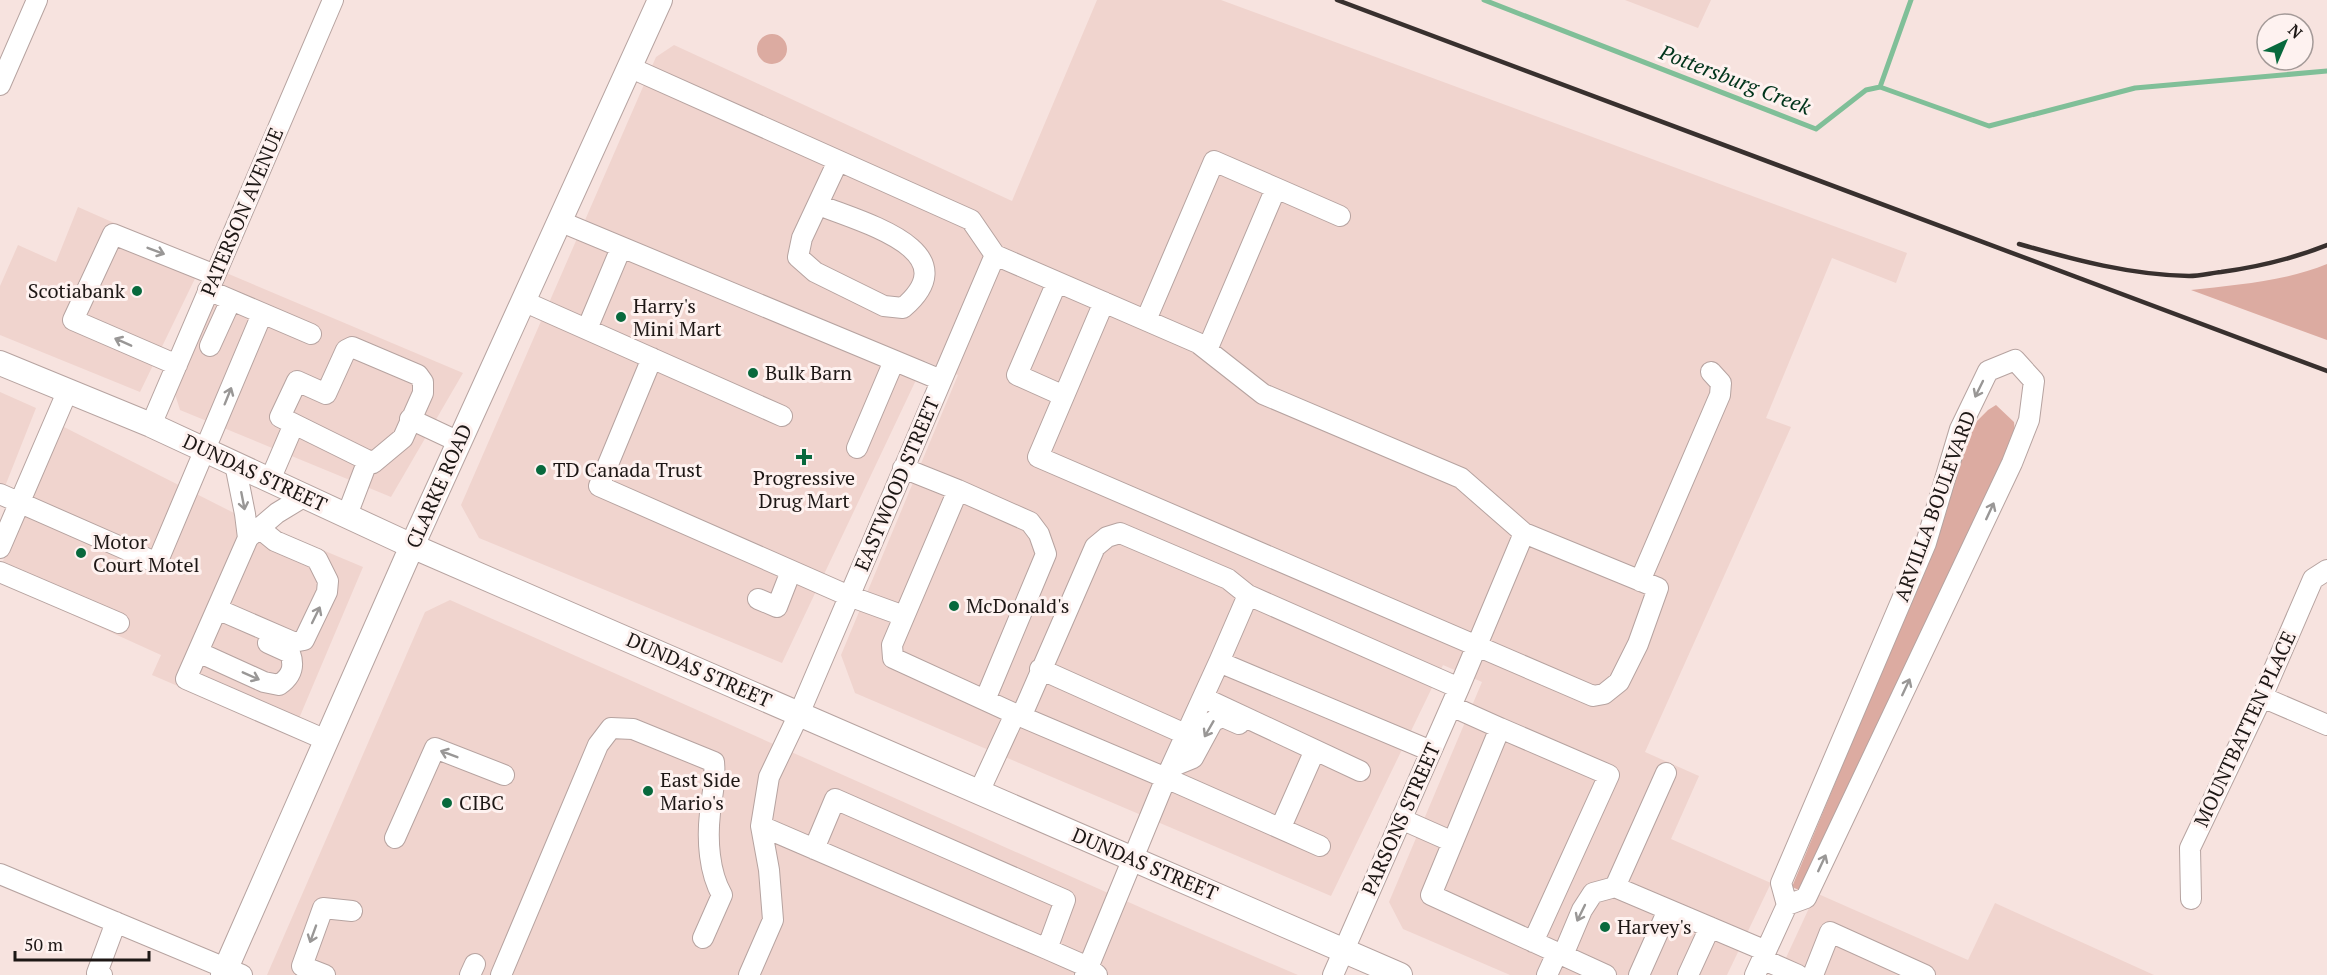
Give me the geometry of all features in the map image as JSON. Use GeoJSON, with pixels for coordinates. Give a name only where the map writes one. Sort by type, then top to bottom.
{"type":"FeatureCollection","features":[{"type":"Feature","properties":{"kind":"main road","name":"CLARKE ROAD"},"geometry":{"type":"LineString","coordinates":[[230,973],[326,740],[660,0]]}},
{"type":"Feature","properties":{"kind":"main road","name":"DUNDAS STREET"},"geometry":{"type":"LineString","coordinates":[[0,363],[151,425],[412,546],[1133,857],[1400,975]]}},
{"type":"Feature","properties":{"kind":"street"},"geometry":{"type":"LineString","coordinates":[[0,85],[37,0]]}},
{"type":"Feature","properties":{"kind":"street","name":"PATERSON AVENUE"},"geometry":{"type":"LineString","coordinates":[[151,425],[333,0]]}},
{"type":"Feature","properties":{"kind":"street"},"geometry":{"type":"LineString","coordinates":[[629,67],[971,220],[995,255],[1146,320],[1198,343],[1263,394],[1461,478],[1524,533],[1658,588],[1638,644],[1619,682],[1604,694],[1593,696],[1038,457],[1104,302]]}},
{"type":"Feature","properties":{"kind":"street"},"geometry":{"type":"LineString","coordinates":[[819,205],[904,241],[919,254],[926,267],[924,283],[915,297],[903,308],[884,306],[815,272],[798,257],[798,249],[838,161]]}},
{"type":"Feature","properties":{"kind":"street"},"geometry":{"type":"LineString","coordinates":[[1146,320],[1214,161],[1340,216]]}},
{"type":"Feature","properties":{"kind":"street"},"geometry":{"type":"LineString","coordinates":[[1207,350],[1276,188]]}},
{"type":"Feature","properties":{"kind":"street"},"geometry":{"type":"LineString","coordinates":[[559,221],[941,380]]}},
{"type":"Feature","properties":{"kind":"street"},"geometry":{"type":"LineString","coordinates":[[177,365],[74,320],[113,234],[212,282],[231,300],[311,334]]}},
{"type":"Feature","properties":{"kind":"street"},"geometry":{"type":"LineString","coordinates":[[587,329],[621,248]]}},
{"type":"Feature","properties":{"kind":"street","name":"EASTWOOD STREET"},"geometry":{"type":"LineString","coordinates":[[749,975],[773,920],[769,870],[761,826],[769,777],[799,714],[995,255]]}},
{"type":"Feature","properties":{"kind":"street"},"geometry":{"type":"LineString","coordinates":[[1057,282],[1017,375],[1064,396]]}},
{"type":"Feature","properties":{"kind":"street"},"geometry":{"type":"LineString","coordinates":[[210,346],[231,300]]}},
{"type":"Feature","properties":{"kind":"street"},"geometry":{"type":"LineString","coordinates":[[523,301],[782,416]]}},
{"type":"Feature","properties":{"kind":"street"},"geometry":{"type":"LineString","coordinates":[[0,494],[157,563],[262,314]]}},
{"type":"Feature","properties":{"kind":"street"},"geometry":{"type":"LineString","coordinates":[[352,347],[418,375],[423,382],[423,393],[410,419],[403,438],[374,463],[280,417],[297,381],[326,394],[346,350],[352,347]]}},
{"type":"Feature","properties":{"kind":"street"},"geometry":{"type":"LineString","coordinates":[[651,358],[599,486],[849,596],[904,616]]}},
{"type":"Feature","properties":{"kind":"street","name":"ARVILLA BOULEVARD"},"geometry":{"type":"LineString","coordinates":[[1761,962],[1787,904],[1781,884],[1926,543],[1960,429],[1988,371],[2015,360],[2034,381],[2029,420],[2012,463],[1806,898],[1787,904]]}},
{"type":"Feature","properties":{"kind":"street"},"geometry":{"type":"LineString","coordinates":[[857,448],[894,361]]}},
{"type":"Feature","properties":{"kind":"street"},"geometry":{"type":"LineString","coordinates":[[1640,581],[1720,395],[1721,383],[1711,372]]}},
{"type":"Feature","properties":{"kind":"street"},"geometry":{"type":"LineString","coordinates":[[0,548],[68,390]]}},
{"type":"Feature","properties":{"kind":"street"},"geometry":{"type":"LineString","coordinates":[[410,419],[459,441]]}},
{"type":"Feature","properties":{"kind":"street"},"geometry":{"type":"LineString","coordinates":[[270,480],[294,424]]}},
{"type":"Feature","properties":{"kind":"street"},"geometry":{"type":"LineString","coordinates":[[347,515],[368,460]]}},
{"type":"Feature","properties":{"kind":"street"},"geometry":{"type":"LineString","coordinates":[[215,614],[293,642],[304,640],[327,592],[328,580],[317,559],[254,533],[245,514],[235,464]]}},
{"type":"Feature","properties":{"kind":"street"},"geometry":{"type":"LineString","coordinates":[[903,468],[1030,522],[1039,534],[1046,554],[985,700]]}},
{"type":"Feature","properties":{"kind":"street"},"geometry":{"type":"LineString","coordinates":[[958,490],[892,645],[893,658],[1018,715],[1168,772],[1320,846]]}},
{"type":"Feature","properties":{"kind":"street"},"geometry":{"type":"LineString","coordinates":[[305,496],[277,513],[254,533],[186,679],[326,740]]}},
{"type":"Feature","properties":{"kind":"street"},"geometry":{"type":"LineString","coordinates":[[979,792],[1040,669],[1095,547],[1107,537],[1120,533],[1228,579],[1248,595],[1459,688]]}},
{"type":"Feature","properties":{"kind":"street","name":"PARSONS STREET"},"geometry":{"type":"LineString","coordinates":[[1333,975],[1459,688],[1524,533]]}},
{"type":"Feature","properties":{"kind":"street"},"geometry":{"type":"LineString","coordinates":[[758,599],[777,607],[791,570]]}},
{"type":"Feature","properties":{"kind":"street","name":"MOUNTBATTEN PLACE"},"geometry":{"type":"LineString","coordinates":[[2191,899],[2190,848],[2262,697],[2313,579],[2327,570]]}},
{"type":"Feature","properties":{"kind":"street"},"geometry":{"type":"LineString","coordinates":[[0,572],[119,623]]}},
{"type":"Feature","properties":{"kind":"street"},"geometry":{"type":"LineString","coordinates":[[761,826],[1047,949],[1090,972],[1168,772],[1204,698],[1248,595]]}},
{"type":"Feature","properties":{"kind":"street"},"geometry":{"type":"LineString","coordinates":[[198,652],[279,685],[292,672],[294,663],[291,653],[215,614]]}},
{"type":"Feature","properties":{"kind":"street"},"geometry":{"type":"LineString","coordinates":[[1219,662],[1431,751]]}},
{"type":"Feature","properties":{"kind":"street"},"geometry":{"type":"LineString","coordinates":[[1040,669],[1185,734]]}},
{"type":"Feature","properties":{"kind":"street"},"geometry":{"type":"LineString","coordinates":[[2262,697],[2327,725]]}},
{"type":"Feature","properties":{"kind":"street"},"geometry":{"type":"LineString","coordinates":[[1204,698],[1360,771]]}},
{"type":"Feature","properties":{"kind":"street"},"geometry":{"type":"LineString","coordinates":[[1451,706],[1609,775],[1533,942]]}},
{"type":"Feature","properties":{"kind":"street"},"geometry":{"type":"LineString","coordinates":[[1168,772],[1193,758],[1213,721],[1223,717],[1277,743],[1306,746]]}},
{"type":"Feature","properties":{"kind":"street"},"geometry":{"type":"LineString","coordinates":[[501,975],[598,746],[611,728],[633,729],[714,762],[716,782],[710,814],[710,860],[713,880],[722,896],[703,938]]}},
{"type":"Feature","properties":{"kind":"street"},"geometry":{"type":"LineString","coordinates":[[1500,728],[1431,895],[1605,975]]}},
{"type":"Feature","properties":{"kind":"street"},"geometry":{"type":"LineString","coordinates":[[1281,827],[1306,746]]}},
{"type":"Feature","properties":{"kind":"street"},"geometry":{"type":"LineString","coordinates":[[395,838],[435,748],[504,775]]}},
{"type":"Feature","properties":{"kind":"street"},"geometry":{"type":"LineString","coordinates":[[1615,887],[1666,773]]}},
{"type":"Feature","properties":{"kind":"street"},"geometry":{"type":"LineString","coordinates":[[814,849],[835,799],[1065,900],[1047,949]]}},
{"type":"Feature","properties":{"kind":"street"},"geometry":{"type":"LineString","coordinates":[[1401,819],[1453,842]]}},
{"type":"Feature","properties":{"kind":"street"},"geometry":{"type":"LineString","coordinates":[[0,874],[230,973]]}},
{"type":"Feature","properties":{"kind":"street"},"geometry":{"type":"LineString","coordinates":[[1547,975],[1593,893],[1615,887],[1710,927],[1761,962],[1798,975]]}},
{"type":"Feature","properties":{"kind":"street"},"geometry":{"type":"LineString","coordinates":[[325,975],[302,966],[323,908],[352,911]]}},
{"type":"Feature","properties":{"kind":"street"},"geometry":{"type":"LineString","coordinates":[[1639,975],[1668,909]]}},
{"type":"Feature","properties":{"kind":"street"},"geometry":{"type":"LineString","coordinates":[[102,975],[97,973],[116,922]]}},
{"type":"Feature","properties":{"kind":"street"},"geometry":{"type":"LineString","coordinates":[[1688,975],[1710,927]]}},
{"type":"Feature","properties":{"kind":"street"},"geometry":{"type":"LineString","coordinates":[[1813,975],[1830,932],[1926,975]]}},
{"type":"Feature","properties":{"kind":"shaded area"},"geometry":{"type":"Polygon","coordinates":[[[1097,0],[1221,0],[1907,253],[1896,283],[1832,258],[1766,418],[1791,427],[1645,752],[1699,776],[1671,839],[1771,883],[1727,975],[1510,975],[1403,929],[1389,902],[1482,682],[1443,665],[1331,896],[855,693],[841,655],[958,375],[925,361],[782,663],[479,538],[461,505],[656,57],[674,45],[1012,201],[1097,0]]]}},
{"type":"Feature","properties":{"kind":"shaded area"},"geometry":{"type":"Polygon","coordinates":[[[1625,0],[1711,0],[1698,28],[1625,0]]]}},
{"type":"Feature","properties":{"kind":"shaded area"},"geometry":{"type":"Polygon","coordinates":[[[772,34],[782,39],[787,49],[782,59],[772,64],[762,59],[757,49],[762,39],[772,34]]]}},
{"type":"Feature","properties":{"kind":"shaded area"},"geometry":{"type":"Polygon","coordinates":[[[78,207],[203,262],[140,392],[0,335],[0,286],[18,245],[56,262],[78,207]]]}},
{"type":"Feature","properties":{"kind":"shaded area"},"geometry":{"type":"Polygon","coordinates":[[[2327,264],[2327,340],[2191,290],[2295,275],[2327,264]]]}},
{"type":"Feature","properties":{"kind":"shaded area"},"geometry":{"type":"Polygon","coordinates":[[[224,272],[463,373],[391,497],[180,410],[174,391],[224,272]]]}},
{"type":"Feature","properties":{"kind":"shaded area"},"geometry":{"type":"Polygon","coordinates":[[[0,392],[36,408],[0,499],[0,392]]]}},
{"type":"Feature","properties":{"kind":"shaded area"},"geometry":{"type":"Polygon","coordinates":[[[1996,405],[2014,422],[2015,433],[1799,890],[1792,887],[1921,576],[1974,424],[1996,405]]]}},
{"type":"Feature","properties":{"kind":"shaded area"},"geometry":{"type":"Polygon","coordinates":[[[62,426],[234,513],[363,567],[292,735],[152,675],[161,655],[0,582],[0,568],[62,426]]]}},
{"type":"Feature","properties":{"kind":"shaded area"},"geometry":{"type":"Polygon","coordinates":[[[450,600],[1153,913],[1298,975],[267,975],[425,612],[450,600]]]}},
{"type":"Feature","properties":{"kind":"shaded area"},"geometry":{"type":"Polygon","coordinates":[[[1816,893],[1968,960],[1995,903],[2154,975],[1778,975],[1816,893]]]}},
{"type":"Feature","properties":{"kind":"waterway","name":"Pottersburg Creek"},"geometry":{"type":"LineString","coordinates":[[1484,0],[1816,129],[1866,90],[1880,87]]}},
{"type":"Feature","properties":{"kind":"waterway","name":"Pottersburg Creek"},"geometry":{"type":"LineString","coordinates":[[1880,87],[1911,0]]}},
{"type":"Feature","properties":{"kind":"waterway"},"geometry":{"type":"LineString","coordinates":[[1880,87],[1989,126],[2135,88],[2327,71]]}},
{"type":"Feature","properties":{"kind":"railway"},"geometry":{"type":"LineString","coordinates":[[1337,0],[2327,371]]}},
{"type":"Feature","properties":{"kind":"railway"},"geometry":{"type":"LineString","coordinates":[[2019,244],[2124,270],[2189,276],[2262,265],[2327,245]]}},
{"type":"Feature","properties":{"kind":"place","name":"Scotiabank"},"geometry":{"type":"Point","coordinates":[137,291]}},
{"type":"Feature","properties":{"kind":"place","name":"Harry's Mini Mart"},"geometry":{"type":"Point","coordinates":[621,317]}},
{"type":"Feature","properties":{"kind":"place","name":"Bulk Barn"},"geometry":{"type":"Point","coordinates":[753,373]}},
{"type":"Feature","properties":{"kind":"place","name":"Progressive Drug Mart"},"geometry":{"type":"Point","coordinates":[804,457]}},
{"type":"Feature","properties":{"kind":"place","name":"TD Canada Trust"},"geometry":{"type":"Point","coordinates":[541,470]}},
{"type":"Feature","properties":{"kind":"place","name":"Motor Court Motel"},"geometry":{"type":"Point","coordinates":[81,553]}},
{"type":"Feature","properties":{"kind":"place","name":"McDonald's"},"geometry":{"type":"Point","coordinates":[954,606]}},
{"type":"Feature","properties":{"kind":"place","name":"East Side Mario's"},"geometry":{"type":"Point","coordinates":[648,791]}},
{"type":"Feature","properties":{"kind":"place","name":"CIBC"},"geometry":{"type":"Point","coordinates":[447,803]}},
{"type":"Feature","properties":{"kind":"place","name":"Harvey's"},"geometry":{"type":"Point","coordinates":[1605,927]}}]}
